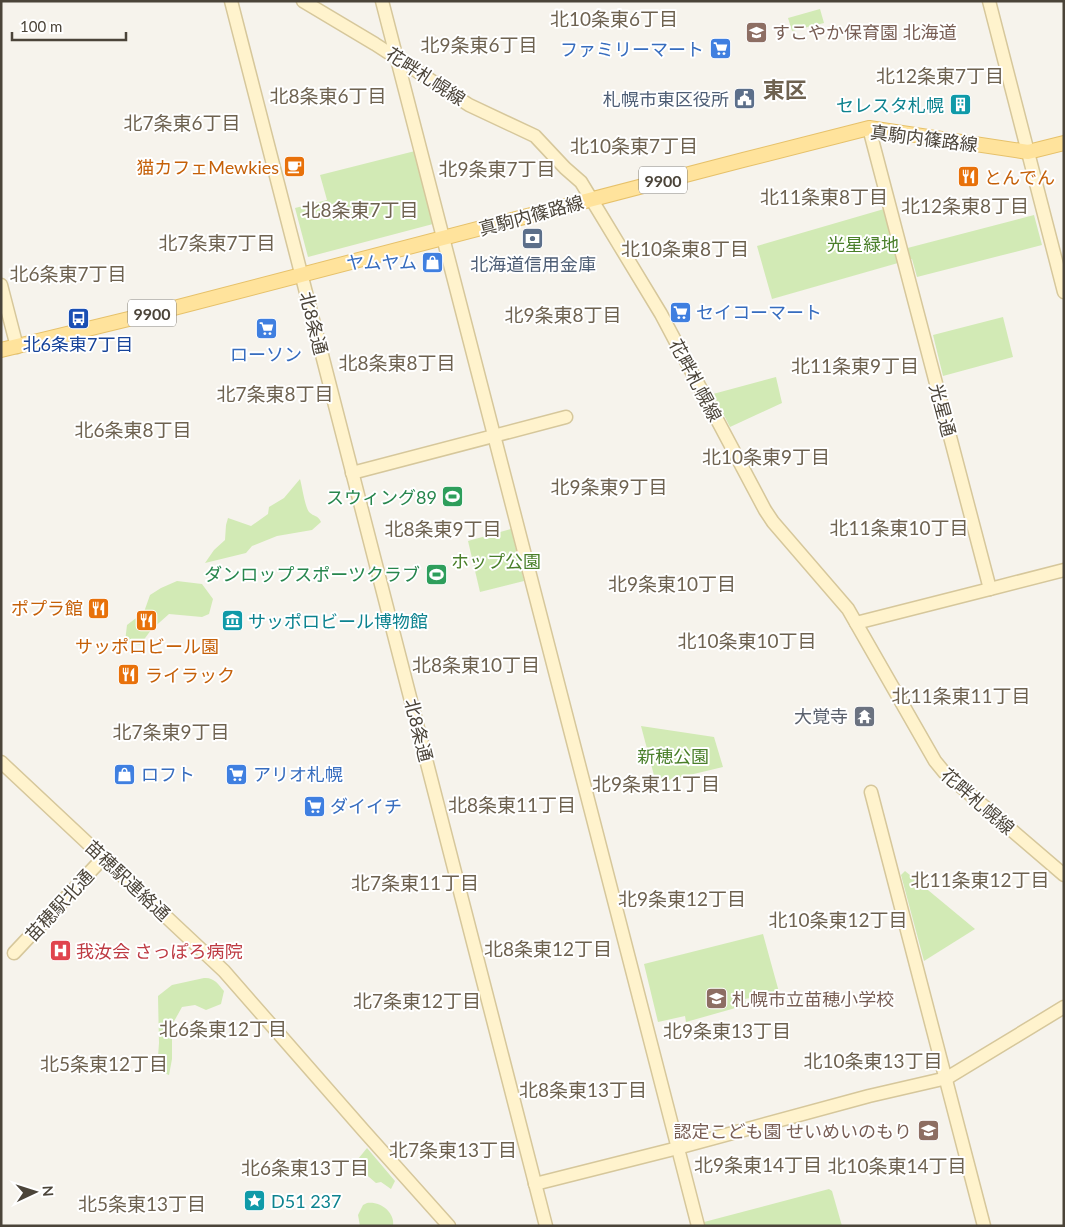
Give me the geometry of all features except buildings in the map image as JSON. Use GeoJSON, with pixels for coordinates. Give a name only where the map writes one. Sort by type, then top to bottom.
{"type":"FeatureCollection","features":[{"type":"Feature","properties":{"kind":"main road","name":"真駒内篠路線"},"geometry":{"type":"LineString","coordinates":[[1,350],[869,128],[1028,152],[1064,143]]}},
{"type":"Feature","properties":{"kind":"street","name":"北8条通"},"geometry":{"type":"LineString","coordinates":[[231,1],[546,1226]]}},
{"type":"Feature","properties":{"kind":"street","name":"花畔札幌線"},"geometry":{"type":"LineString","coordinates":[[303,1],[396,57],[469,105],[535,136],[581,182],[652,299],[765,510],[845,605],[934,761],[944,772],[1064,875]]}},
{"type":"Feature","properties":{"kind":"street"},"geometry":{"type":"LineString","coordinates":[[382,1],[698,1226]]}},
{"type":"Feature","properties":{"kind":"street"},"geometry":{"type":"LineString","coordinates":[[989,1],[1064,292]]}},
{"type":"Feature","properties":{"kind":"street"},"geometry":{"type":"LineString","coordinates":[[402,80],[415,70]]}},
{"type":"Feature","properties":{"kind":"street","name":"光星通"},"geometry":{"type":"LineString","coordinates":[[869,128],[990,589]]}},
{"type":"Feature","properties":{"kind":"street"},"geometry":{"type":"LineString","coordinates":[[1,285],[17,347]]}},
{"type":"Feature","properties":{"kind":"street"},"geometry":{"type":"LineString","coordinates":[[352,473],[566,417]]}},
{"type":"Feature","properties":{"kind":"street"},"geometry":{"type":"LineString","coordinates":[[856,622],[1064,570]]}},
{"type":"Feature","properties":{"kind":"street","name":"苗穂駅連絡通"},"geometry":{"type":"LineString","coordinates":[[1,762],[224,971],[449,1226]]}},
{"type":"Feature","properties":{"kind":"street"},"geometry":{"type":"LineString","coordinates":[[872,792],[984,1226]]}},
{"type":"Feature","properties":{"kind":"street","name":"苗穂駅北通"},"geometry":{"type":"LineString","coordinates":[[14,953],[104,857]]}},
{"type":"Feature","properties":{"kind":"street"},"geometry":{"type":"LineString","coordinates":[[536,1184],[679,1148],[870,1096],[947,1078],[1064,1007]]}},
{"type":"Feature","properties":{"kind":"green space"},"geometry":{"type":"Polygon","coordinates":[[[820,9],[824,23],[792,31],[788,18],[820,9]]]}},
{"type":"Feature","properties":{"kind":"green space"},"geometry":{"type":"Polygon","coordinates":[[[415,151],[433,224],[308,257],[295,208],[327,200],[320,175],[415,151]]]}},
{"type":"Feature","properties":{"kind":"green space","name":"光星緑地"},"geometry":{"type":"Polygon","coordinates":[[[884,209],[896,251],[1034,215],[1042,245],[917,277],[912,259],[772,299],[757,246],[884,209]]]}},
{"type":"Feature","properties":{"kind":"green space"},"geometry":{"type":"Polygon","coordinates":[[[1003,317],[1013,357],[943,376],[933,335],[1003,317]]]}},
{"type":"Feature","properties":{"kind":"green space"},"geometry":{"type":"Polygon","coordinates":[[[776,377],[782,403],[730,427],[713,394],[776,377]]]}},
{"type":"Feature","properties":{"kind":"green space"},"geometry":{"type":"Polygon","coordinates":[[[300,479],[309,512],[319,518],[321,522],[312,530],[277,536],[252,546],[246,553],[205,563],[214,550],[225,540],[228,518],[251,526],[268,514],[269,507],[284,498],[300,479]]]}},
{"type":"Feature","properties":{"kind":"green space","name":"ホップ公園"},"geometry":{"type":"Polygon","coordinates":[[[511,529],[524,581],[480,592],[468,541],[511,529]]]}},
{"type":"Feature","properties":{"kind":"green space"},"geometry":{"type":"Polygon","coordinates":[[[177,581],[202,584],[213,599],[209,614],[202,617],[169,614],[151,630],[140,645],[125,642],[127,625],[144,612],[150,595],[177,581]]]}},
{"type":"Feature","properties":{"kind":"green space","name":"新穂公園"},"geometry":{"type":"Polygon","coordinates":[[[641,726],[714,737],[723,767],[656,783],[641,726]]]}},
{"type":"Feature","properties":{"kind":"green space"},"geometry":{"type":"Polygon","coordinates":[[[905,871],[975,929],[924,961],[901,875],[905,871]]]}},
{"type":"Feature","properties":{"kind":"green space"},"geometry":{"type":"Polygon","coordinates":[[[763,934],[779,992],[745,999],[746,1005],[686,1022],[685,1016],[658,1022],[644,964],[763,934]]]}},
{"type":"Feature","properties":{"kind":"green space"},"geometry":{"type":"Polygon","coordinates":[[[204,978],[213,980],[224,991],[221,1004],[206,1010],[195,1005],[182,1007],[172,1025],[172,1059],[169,1075],[157,1070],[159,1043],[158,996],[172,985],[204,978]]]}},
{"type":"Feature","properties":{"kind":"green space"},"geometry":{"type":"Polygon","coordinates":[[[367,1148],[395,1181],[391,1189],[381,1182],[376,1183],[354,1164],[367,1148]]]}},
{"type":"Feature","properties":{"kind":"green space"},"geometry":{"type":"Polygon","coordinates":[[[829,1189],[832,1191],[842,1226],[705,1226],[704,1222],[829,1189]]]}},
{"type":"Feature","properties":{"kind":"green space"},"geometry":{"type":"Polygon","coordinates":[[[367,1203],[377,1204],[386,1208],[392,1216],[393,1226],[360,1226],[358,1215],[363,1205],[367,1203]]]}},
{"type":"Feature","properties":{"kind":"place","name":"すこやか保育園 北海道"},"geometry":{"type":"Point","coordinates":[756,32]}},
{"type":"Feature","properties":{"kind":"place","name":"ファミリーマート"},"geometry":{"type":"Point","coordinates":[720,49]}},
{"type":"Feature","properties":{"kind":"place","name":"札幌市東区役所"},"geometry":{"type":"Point","coordinates":[745,99]}},
{"type":"Feature","properties":{"kind":"place","name":"セレスタ札幌"},"geometry":{"type":"Point","coordinates":[960,105]}},
{"type":"Feature","properties":{"kind":"place","name":"猫カフェMewkies"},"geometry":{"type":"Point","coordinates":[295,167]}},
{"type":"Feature","properties":{"kind":"place","name":"とんでん"},"geometry":{"type":"Point","coordinates":[968,177]}},
{"type":"Feature","properties":{"kind":"place","name":"北海道信用金庫"},"geometry":{"type":"Point","coordinates":[533,239]}},
{"type":"Feature","properties":{"kind":"place","name":"ヤムヤム"},"geometry":{"type":"Point","coordinates":[433,262]}},
{"type":"Feature","properties":{"kind":"place","name":"セイコーマート"},"geometry":{"type":"Point","coordinates":[680,312]}},
{"type":"Feature","properties":{"kind":"place","name":"北6条東7丁目"},"geometry":{"type":"Point","coordinates":[78,319]}},
{"type":"Feature","properties":{"kind":"place","name":"ローソン"},"geometry":{"type":"Point","coordinates":[266,329]}},
{"type":"Feature","properties":{"kind":"place","name":"スウィング89"},"geometry":{"type":"Point","coordinates":[453,497]}},
{"type":"Feature","properties":{"kind":"place","name":"ダンロップスポーツクラブ"},"geometry":{"type":"Point","coordinates":[436,574]}},
{"type":"Feature","properties":{"kind":"place","name":"ポプラ館"},"geometry":{"type":"Point","coordinates":[99,608]}},
{"type":"Feature","properties":{"kind":"place","name":"サッポロビール園"},"geometry":{"type":"Point","coordinates":[147,621]}},
{"type":"Feature","properties":{"kind":"place","name":"サッポロビール博物館"},"geometry":{"type":"Point","coordinates":[232,621]}},
{"type":"Feature","properties":{"kind":"place","name":"ライラック"},"geometry":{"type":"Point","coordinates":[129,675]}},
{"type":"Feature","properties":{"kind":"place","name":"大覚寺"},"geometry":{"type":"Point","coordinates":[864,716]}},
{"type":"Feature","properties":{"kind":"place","name":"ロフト"},"geometry":{"type":"Point","coordinates":[125,774]}},
{"type":"Feature","properties":{"kind":"place","name":"アリオ札幌"},"geometry":{"type":"Point","coordinates":[237,774]}},
{"type":"Feature","properties":{"kind":"place","name":"ダイイチ"},"geometry":{"type":"Point","coordinates":[314,806]}},
{"type":"Feature","properties":{"kind":"place","name":"我汝会 さっぽろ病院"},"geometry":{"type":"Point","coordinates":[60,951]}},
{"type":"Feature","properties":{"kind":"place","name":"札幌市立苗穂小学校"},"geometry":{"type":"Point","coordinates":[716,999]}},
{"type":"Feature","properties":{"kind":"place","name":"認定こども園 せいめいのもり"},"geometry":{"type":"Point","coordinates":[928,1131]}},
{"type":"Feature","properties":{"kind":"place","name":"D51 237"},"geometry":{"type":"Point","coordinates":[255,1201]}},
{"type":"Feature","properties":{"kind":"district","name":"北10条東6丁目"},"geometry":{"type":"Point","coordinates":[614,18]}},
{"type":"Feature","properties":{"kind":"district","name":"北9条東6丁目"},"geometry":{"type":"Point","coordinates":[479,44]}},
{"type":"Feature","properties":{"kind":"district","name":"北12条東7丁目"},"geometry":{"type":"Point","coordinates":[940,75]}},
{"type":"Feature","properties":{"kind":"district","name":"東区"},"geometry":{"type":"Point","coordinates":[785,89]}},
{"type":"Feature","properties":{"kind":"district","name":"北8条東6丁目"},"geometry":{"type":"Point","coordinates":[328,95]}},
{"type":"Feature","properties":{"kind":"district","name":"北7条東6丁目"},"geometry":{"type":"Point","coordinates":[182,122]}},
{"type":"Feature","properties":{"kind":"district","name":"北10条東7丁目"},"geometry":{"type":"Point","coordinates":[634,145]}},
{"type":"Feature","properties":{"kind":"district","name":"北9条東7丁目"},"geometry":{"type":"Point","coordinates":[497,168]}},
{"type":"Feature","properties":{"kind":"district","name":"北11条東8丁目"},"geometry":{"type":"Point","coordinates":[824,196]}},
{"type":"Feature","properties":{"kind":"district","name":"北12条東8丁目"},"geometry":{"type":"Point","coordinates":[965,205]}},
{"type":"Feature","properties":{"kind":"district","name":"北8条東7丁目"},"geometry":{"type":"Point","coordinates":[360,209]}},
{"type":"Feature","properties":{"kind":"district","name":"北7条東7丁目"},"geometry":{"type":"Point","coordinates":[217,242]}},
{"type":"Feature","properties":{"kind":"district","name":"北10条東8丁目"},"geometry":{"type":"Point","coordinates":[685,248]}},
{"type":"Feature","properties":{"kind":"district","name":"北6条東7丁目"},"geometry":{"type":"Point","coordinates":[68,273]}},
{"type":"Feature","properties":{"kind":"district","name":"北9条東8丁目"},"geometry":{"type":"Point","coordinates":[563,314]}},
{"type":"Feature","properties":{"kind":"district","name":"北8条東8丁目"},"geometry":{"type":"Point","coordinates":[397,362]}},
{"type":"Feature","properties":{"kind":"district","name":"北11条東9丁目"},"geometry":{"type":"Point","coordinates":[855,365]}},
{"type":"Feature","properties":{"kind":"district","name":"北7条東8丁目"},"geometry":{"type":"Point","coordinates":[275,393]}},
{"type":"Feature","properties":{"kind":"district","name":"北6条東8丁目"},"geometry":{"type":"Point","coordinates":[133,429]}},
{"type":"Feature","properties":{"kind":"district","name":"北10条東9丁目"},"geometry":{"type":"Point","coordinates":[766,456]}},
{"type":"Feature","properties":{"kind":"district","name":"北9条東9丁目"},"geometry":{"type":"Point","coordinates":[609,486]}},
{"type":"Feature","properties":{"kind":"district","name":"北11条東10丁目"},"geometry":{"type":"Point","coordinates":[899,527]}},
{"type":"Feature","properties":{"kind":"district","name":"北8条東9丁目"},"geometry":{"type":"Point","coordinates":[443,528]}},
{"type":"Feature","properties":{"kind":"district","name":"北9条東10丁目"},"geometry":{"type":"Point","coordinates":[672,583]}},
{"type":"Feature","properties":{"kind":"district","name":"北10条東10丁目"},"geometry":{"type":"Point","coordinates":[747,640]}},
{"type":"Feature","properties":{"kind":"district","name":"北8条東10丁目"},"geometry":{"type":"Point","coordinates":[476,664]}},
{"type":"Feature","properties":{"kind":"district","name":"北11条東11丁目"},"geometry":{"type":"Point","coordinates":[961,695]}},
{"type":"Feature","properties":{"kind":"district","name":"北7条東9丁目"},"geometry":{"type":"Point","coordinates":[171,731]}},
{"type":"Feature","properties":{"kind":"district","name":"北9条東11丁目"},"geometry":{"type":"Point","coordinates":[656,783]}},
{"type":"Feature","properties":{"kind":"district","name":"北8条東11丁目"},"geometry":{"type":"Point","coordinates":[512,804]}},
{"type":"Feature","properties":{"kind":"district","name":"北11条東12丁目"},"geometry":{"type":"Point","coordinates":[980,879]}},
{"type":"Feature","properties":{"kind":"district","name":"北7条東11丁目"},"geometry":{"type":"Point","coordinates":[415,882]}},
{"type":"Feature","properties":{"kind":"district","name":"北9条東12丁目"},"geometry":{"type":"Point","coordinates":[682,898]}},
{"type":"Feature","properties":{"kind":"district","name":"北10条東12丁目"},"geometry":{"type":"Point","coordinates":[838,919]}},
{"type":"Feature","properties":{"kind":"district","name":"北8条東12丁目"},"geometry":{"type":"Point","coordinates":[548,948]}},
{"type":"Feature","properties":{"kind":"district","name":"北7条東12丁目"},"geometry":{"type":"Point","coordinates":[417,1000]}},
{"type":"Feature","properties":{"kind":"district","name":"北6条東12丁目"},"geometry":{"type":"Point","coordinates":[223,1028]}},
{"type":"Feature","properties":{"kind":"district","name":"北9条東13丁目"},"geometry":{"type":"Point","coordinates":[727,1030]}},
{"type":"Feature","properties":{"kind":"district","name":"北10条東13丁目"},"geometry":{"type":"Point","coordinates":[873,1060]}},
{"type":"Feature","properties":{"kind":"district","name":"北5条東12丁目"},"geometry":{"type":"Point","coordinates":[104,1063]}},
{"type":"Feature","properties":{"kind":"district","name":"北8条東13丁目"},"geometry":{"type":"Point","coordinates":[583,1089]}},
{"type":"Feature","properties":{"kind":"district","name":"北7条東13丁目"},"geometry":{"type":"Point","coordinates":[453,1149]}},
{"type":"Feature","properties":{"kind":"district","name":"北9条東14丁目"},"geometry":{"type":"Point","coordinates":[758,1164]}},
{"type":"Feature","properties":{"kind":"district","name":"北10条東14丁目"},"geometry":{"type":"Point","coordinates":[897,1165]}},
{"type":"Feature","properties":{"kind":"district","name":"北6条東13丁目"},"geometry":{"type":"Point","coordinates":[305,1167]}},
{"type":"Feature","properties":{"kind":"district","name":"北5条東13丁目"},"geometry":{"type":"Point","coordinates":[142,1203]}}]}
